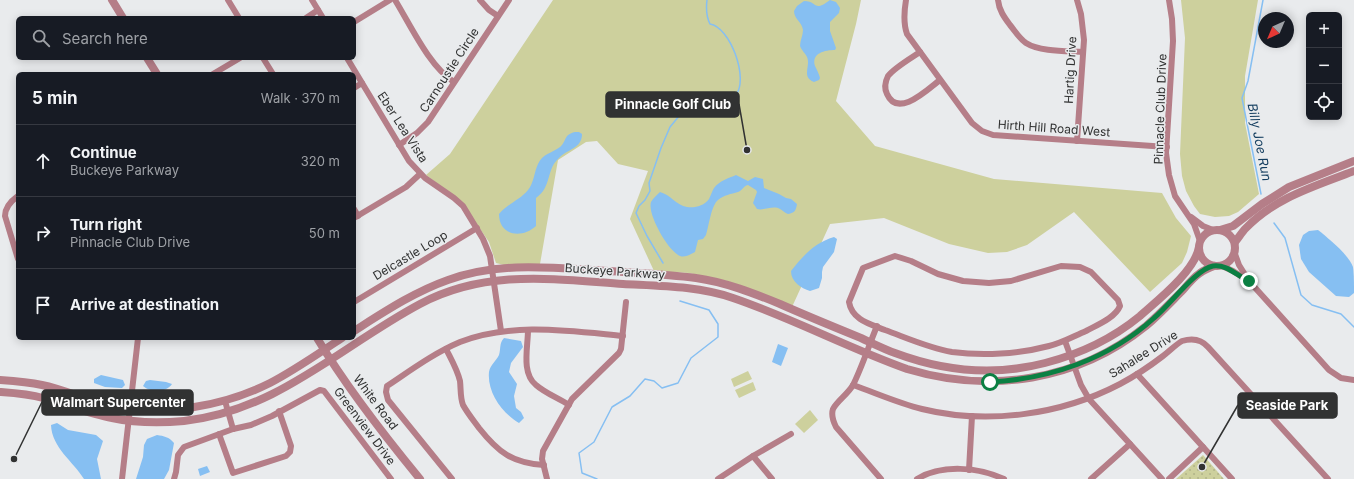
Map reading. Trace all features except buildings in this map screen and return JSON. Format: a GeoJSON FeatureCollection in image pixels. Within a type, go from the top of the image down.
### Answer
{"type":"FeatureCollection","features":[{"type":"Feature","properties":{"kind":"street"},"geometry":{"type":"LineString","coordinates":[[112,0],[122,16]]}},
{"type":"Feature","properties":{"kind":"street"},"geometry":{"type":"LineString","coordinates":[[228,0],[238,16]]}},
{"type":"Feature","properties":{"kind":"street"},"geometry":{"type":"LineString","coordinates":[[312,0],[322,16]]}},
{"type":"Feature","properties":{"kind":"street"},"geometry":{"type":"LineString","coordinates":[[356,21],[390,0]]}},
{"type":"Feature","properties":{"kind":"street"},"geometry":{"type":"LineString","coordinates":[[396,0],[437,68],[454,82]]}},
{"type":"Feature","properties":{"kind":"street"},"geometry":{"type":"LineString","coordinates":[[480,0],[489,10],[498,16]]}},
{"type":"Feature","properties":{"kind":"street","name":"Carnoustie Circle"},"geometry":{"type":"LineString","coordinates":[[399,145],[417,134],[428,122],[508,0]]}},
{"type":"Feature","properties":{"kind":"street","name":"Hirth Hill Road West"},"geometry":{"type":"LineString","coordinates":[[906,0],[904,17],[905,29],[910,39],[972,123],[982,131],[993,135],[1167,147]]}},
{"type":"Feature","properties":{"kind":"street"},"geometry":{"type":"LineString","coordinates":[[998,0],[1000,10],[1005,18],[1018,36],[1030,46],[1044,49],[1083,52]]}},
{"type":"Feature","properties":{"kind":"street","name":"Hartig Drive"},"geometry":{"type":"LineString","coordinates":[[1077,141],[1083,52],[1083,27],[1078,0]]}},
{"type":"Feature","properties":{"kind":"street","name":"Pinnacle Club Drive"},"geometry":{"type":"LineString","coordinates":[[1169,0],[1173,41],[1166,153],[1169,175],[1175,196],[1188,214],[1196,229],[1200,244]]}},
{"type":"Feature","properties":{"kind":"street"},"geometry":{"type":"LineString","coordinates":[[309,16],[318,10]]}},
{"type":"Feature","properties":{"kind":"street"},"geometry":{"type":"LineString","coordinates":[[920,52],[888,76],[885,83],[885,89],[888,97],[897,103],[909,103],[939,78]]}},
{"type":"Feature","properties":{"kind":"street"},"geometry":{"type":"LineString","coordinates":[[149,60],[156,72]]}},
{"type":"Feature","properties":{"kind":"street"},"geometry":{"type":"LineString","coordinates":[[216,72],[237,60]]}},
{"type":"Feature","properties":{"kind":"street"},"geometry":{"type":"LineString","coordinates":[[264,60],[272,72]]}},
{"type":"Feature","properties":{"kind":"street","name":"Eber Lea Vista"},"geometry":{"type":"LineString","coordinates":[[348,60],[355,72]]}},
{"type":"Feature","properties":{"kind":"street","name":"Eber Lea Vista"},"geometry":{"type":"LineString","coordinates":[[356,73],[409,161],[420,174],[459,202],[466,210],[486,244],[490,256],[501,331]]}},
{"type":"Feature","properties":{"kind":"street"},"geometry":{"type":"LineString","coordinates":[[356,87],[362,83]]}},
{"type":"Feature","properties":{"kind":"street"},"geometry":{"type":"LineString","coordinates":[[1249,281],[1233,271],[1205,262],[1202,258],[1200,244],[1204,236],[1217,230],[1233,226],[1262,204],[1289,187],[1354,161]]}},
{"type":"Feature","properties":{"kind":"street"},"geometry":{"type":"LineString","coordinates":[[1235,242],[1252,222],[1283,200],[1354,171]]}},
{"type":"Feature","properties":{"kind":"street"},"geometry":{"type":"LineString","coordinates":[[356,217],[406,187],[420,174]]}},
{"type":"Feature","properties":{"kind":"street"},"geometry":{"type":"LineString","coordinates":[[16,198],[5,211],[16,252]]}},
{"type":"Feature","properties":{"kind":"street","name":"Pinnacle Club Drive"},"geometry":{"type":"LineString","coordinates":[[1188,214],[1203,226],[1217,230]]}},
{"type":"Feature","properties":{"kind":"street","name":"Delcastle Loop"},"geometry":{"type":"LineString","coordinates":[[356,301],[477,228]]}},
{"type":"Feature","properties":{"kind":"street"},"geometry":{"type":"LineString","coordinates":[[1217,230],[1228,233],[1235,242],[1235,254],[1239,265],[1249,281],[1329,370],[1341,378],[1354,380]]}},
{"type":"Feature","properties":{"kind":"street","name":"Buckeye Parkway"},"geometry":{"type":"LineString","coordinates":[[356,330],[423,290],[459,276],[492,269],[537,267],[678,276],[714,281],[750,292],[894,353],[921,362],[971,370],[992,371],[1025,368],[1056,360],[1093,346],[1132,322],[1147,310],[1190,269],[1198,253],[1200,244]]}},
{"type":"Feature","properties":{"kind":"street"},"geometry":{"type":"LineString","coordinates":[[1218,266],[1229,262],[1235,254]]}},
{"type":"Feature","properties":{"kind":"street"},"geometry":{"type":"LineString","coordinates":[[899,256],[938,274],[963,281],[989,283],[1011,281],[1061,266],[1072,265],[1091,272],[1118,300],[1120,306],[1114,315],[1065,341],[1049,346],[1012,352],[951,352],[921,344],[856,317],[849,302],[863,268],[889,258],[899,256]]}},
{"type":"Feature","properties":{"kind":"street","name":"Buckeye Parkway"},"geometry":{"type":"LineString","coordinates":[[0,392],[41,397],[93,413],[128,421],[182,421],[212,416],[228,412],[268,397],[284,389],[330,359],[425,302],[454,290],[494,280],[527,278],[547,278],[676,287],[712,292],[750,304],[890,363],[918,372],[970,382],[1026,379],[1074,366],[1112,349],[1154,318],[1201,272],[1218,266]]}},
{"type":"Feature","properties":{"kind":"street"},"geometry":{"type":"LineString","coordinates":[[547,479],[542,459],[543,452],[572,399],[619,353],[622,345],[626,302]]}},
{"type":"Feature","properties":{"kind":"street"},"geometry":{"type":"LineString","coordinates":[[877,326],[853,385],[835,406],[832,413],[836,427],[881,479]]}},
{"type":"Feature","properties":{"kind":"street"},"geometry":{"type":"LineString","coordinates":[[528,330],[527,366],[529,377],[535,385],[569,405]]}},
{"type":"Feature","properties":{"kind":"street"},"geometry":{"type":"LineString","coordinates":[[452,479],[388,400],[386,392],[387,386],[446,349],[461,342],[501,331],[565,331],[623,336]]}},
{"type":"Feature","properties":{"kind":"street","name":"Sahalee Drive"},"geometry":{"type":"LineString","coordinates":[[853,385],[899,402],[949,414],[999,416],[1024,414],[1048,410],[1088,398],[1137,374],[1179,343],[1190,339],[1199,340],[1205,344],[1328,479]]}},
{"type":"Feature","properties":{"kind":"street"},"geometry":{"type":"LineString","coordinates":[[122,479],[138,340]]}},
{"type":"Feature","properties":{"kind":"street","name":"White Road"},"geometry":{"type":"LineString","coordinates":[[318,340],[360,401],[420,479]]}},
{"type":"Feature","properties":{"kind":"street"},"geometry":{"type":"LineString","coordinates":[[0,380],[43,385],[95,402],[130,408],[159,410],[197,407],[225,401],[271,382],[339,340]]}},
{"type":"Feature","properties":{"kind":"street"},"geometry":{"type":"LineString","coordinates":[[1065,341],[1081,385],[1088,398],[1162,479]]}},
{"type":"Feature","properties":{"kind":"street"},"geometry":{"type":"LineString","coordinates":[[446,349],[460,382],[463,406],[492,443],[501,452],[525,462],[544,465]]}},
{"type":"Feature","properties":{"kind":"street"},"geometry":{"type":"LineString","coordinates":[[1137,374],[1232,479]]}},
{"type":"Feature","properties":{"kind":"street","name":"Greenview Drive"},"geometry":{"type":"LineString","coordinates":[[279,412],[320,390],[324,391],[391,479]]}},
{"type":"Feature","properties":{"kind":"street"},"geometry":{"type":"LineString","coordinates":[[225,401],[233,429]]}},
{"type":"Feature","properties":{"kind":"street"},"geometry":{"type":"LineString","coordinates":[[174,479],[178,455],[187,446],[219,434],[233,429],[251,425],[279,412],[291,446],[290,452],[286,456],[233,474],[219,434]]}},
{"type":"Feature","properties":{"kind":"street"},"geometry":{"type":"LineString","coordinates":[[970,470],[972,416]]}},
{"type":"Feature","properties":{"kind":"street"},"geometry":{"type":"LineString","coordinates":[[718,479],[753,456],[791,434]]}},
{"type":"Feature","properties":{"kind":"street"},"geometry":{"type":"LineString","coordinates":[[1091,479],[1130,444]]}},
{"type":"Feature","properties":{"kind":"street"},"geometry":{"type":"LineString","coordinates":[[1169,479],[1203,447]]}},
{"type":"Feature","properties":{"kind":"street"},"geometry":{"type":"LineString","coordinates":[[753,456],[772,479]]}},
{"type":"Feature","properties":{"kind":"street"},"geometry":{"type":"LineString","coordinates":[[917,479],[938,470],[947,469],[970,470],[988,473],[1004,479]]}},
{"type":"Feature","properties":{"kind":"green space"},"geometry":{"type":"Polygon","coordinates":[[[553,0],[861,0],[836,101],[875,146],[994,179],[1162,193],[1176,218],[1191,236],[1187,252],[1182,263],[1150,292],[1074,212],[1027,245],[1007,252],[988,253],[949,244],[884,218],[830,224],[792,307],[727,281],[689,273],[654,271],[630,219],[648,171],[618,164],[597,141],[586,142],[558,160],[540,264],[504,265],[496,263],[489,242],[461,201],[426,175],[450,154],[553,0]]]}},
{"type":"Feature","properties":{"kind":"green space"},"geometry":{"type":"Polygon","coordinates":[[[1181,0],[1258,0],[1245,76],[1245,123],[1259,194],[1238,212],[1229,216],[1215,217],[1200,214],[1186,191],[1182,176],[1180,154],[1185,38],[1181,0]]]}},
{"type":"Feature","properties":{"kind":"green space"},"geometry":{"type":"Polygon","coordinates":[[[748,371],[752,379],[734,387],[731,379],[748,371]]]}},
{"type":"Feature","properties":{"kind":"green space"},"geometry":{"type":"Polygon","coordinates":[[[753,382],[756,390],[739,398],[735,390],[753,382]]]}},
{"type":"Feature","properties":{"kind":"green space"},"geometry":{"type":"Polygon","coordinates":[[[810,410],[818,420],[804,433],[795,424],[810,410]]]}},
{"type":"Feature","properties":{"kind":"green space"},"geometry":{"type":"Polygon","coordinates":[[[1203,455],[1224,479],[1176,479],[1203,455]]]}},
{"type":"Feature","properties":{"kind":"water"},"geometry":{"type":"Polygon","coordinates":[[[830,0],[836,2],[840,8],[839,13],[830,22],[830,31],[836,48],[835,50],[820,53],[815,58],[815,66],[820,78],[814,82],[810,80],[807,74],[808,60],[800,46],[803,30],[794,14],[794,11],[797,6],[804,1],[821,6],[830,0]]]}},
{"type":"Feature","properties":{"kind":"water"},"geometry":{"type":"Polygon","coordinates":[[[575,132],[582,134],[580,143],[562,155],[555,162],[545,189],[536,198],[536,226],[524,233],[518,234],[507,231],[500,221],[499,214],[528,190],[532,184],[538,164],[542,158],[560,147],[564,143],[567,136],[575,132]]]}},
{"type":"Feature","properties":{"kind":"water"},"geometry":{"type":"Polygon","coordinates":[[[736,175],[748,181],[755,177],[763,179],[764,188],[791,199],[797,204],[796,210],[788,214],[777,208],[757,209],[753,203],[757,192],[748,185],[738,192],[718,200],[712,211],[706,235],[703,239],[698,240],[695,252],[688,256],[680,256],[675,253],[664,240],[655,223],[651,208],[651,202],[653,199],[660,192],[664,193],[683,206],[696,207],[705,203],[709,199],[714,188],[719,183],[736,175]]]}},
{"type":"Feature","properties":{"kind":"water"},"geometry":{"type":"Polygon","coordinates":[[[1318,230],[1343,252],[1351,262],[1354,276],[1354,293],[1349,297],[1336,296],[1309,272],[1301,259],[1299,245],[1303,235],[1309,231],[1318,230]]]}},
{"type":"Feature","properties":{"kind":"water"},"geometry":{"type":"Polygon","coordinates":[[[834,237],[837,239],[834,252],[823,267],[819,288],[810,291],[803,288],[795,281],[791,275],[791,271],[815,246],[834,237]]]}},
{"type":"Feature","properties":{"kind":"water"},"geometry":{"type":"Polygon","coordinates":[[[504,338],[521,341],[523,347],[511,363],[509,372],[517,384],[514,396],[516,408],[521,412],[524,418],[519,423],[502,408],[490,387],[489,372],[499,355],[502,340],[504,338]]]}},
{"type":"Feature","properties":{"kind":"water"},"geometry":{"type":"Polygon","coordinates":[[[778,344],[788,348],[781,366],[772,362],[778,344]]]}},
{"type":"Feature","properties":{"kind":"water"},"geometry":{"type":"Polygon","coordinates":[[[101,375],[123,380],[125,385],[122,388],[105,387],[94,383],[94,379],[101,375]]]}},
{"type":"Feature","properties":{"kind":"water"},"geometry":{"type":"Polygon","coordinates":[[[150,380],[172,384],[166,389],[154,391],[143,386],[146,381],[150,380]]]}},
{"type":"Feature","properties":{"kind":"water"},"geometry":{"type":"Polygon","coordinates":[[[57,423],[68,430],[96,435],[103,441],[97,459],[101,479],[84,479],[64,454],[55,441],[52,433],[51,425],[57,423]]]}},
{"type":"Feature","properties":{"kind":"water"},"geometry":{"type":"Polygon","coordinates":[[[157,435],[166,437],[174,443],[169,470],[164,479],[136,479],[143,457],[144,445],[147,439],[157,435]]]}},
{"type":"Feature","properties":{"kind":"water"},"geometry":{"type":"Polygon","coordinates":[[[207,466],[210,472],[200,476],[198,469],[207,466]]]}},
{"type":"Feature","properties":{"kind":"waterway"},"geometry":{"type":"LineString","coordinates":[[663,263],[647,236],[636,213],[639,206],[645,200],[650,191],[649,183],[670,127],[684,110],[711,97],[736,95],[739,87],[739,66],[735,54],[724,34],[717,27],[710,24],[706,6],[707,0]]}},
{"type":"Feature","properties":{"kind":"waterway","name":"Billy Joe Run"},"geometry":{"type":"LineString","coordinates":[[1261,194],[1242,98],[1248,81],[1263,0]]}},
{"type":"Feature","properties":{"kind":"waterway","name":"Billy Joe Run"},"geometry":{"type":"LineString","coordinates":[[1274,223],[1285,238],[1301,295],[1312,305],[1341,314],[1354,327]]}},
{"type":"Feature","properties":{"kind":"waterway"},"geometry":{"type":"LineString","coordinates":[[597,479],[582,473],[579,453],[594,442],[612,407],[630,396],[645,379],[654,381],[662,388],[678,383],[691,358],[718,337],[718,324],[709,310],[680,301]]}},
{"type":"Feature","properties":{"kind":"place","name":"Pinnacle Golf Club"},"geometry":{"type":"Point","coordinates":[747,150]}},
{"type":"Feature","properties":{"kind":"place","name":"Walmart Supercenter"},"geometry":{"type":"Point","coordinates":[14,459]}},
{"type":"Feature","properties":{"kind":"place","name":"Seaside Park"},"geometry":{"type":"Point","coordinates":[1202,467]}},
{"type":"Feature","properties":{"kind":"route"},"geometry":{"type":"LineString","coordinates":[[990,382],[1026,379],[1048,374],[1086,362],[1112,349],[1138,332],[1201,272],[1214,266],[1222,266],[1249,281]]}}]}
